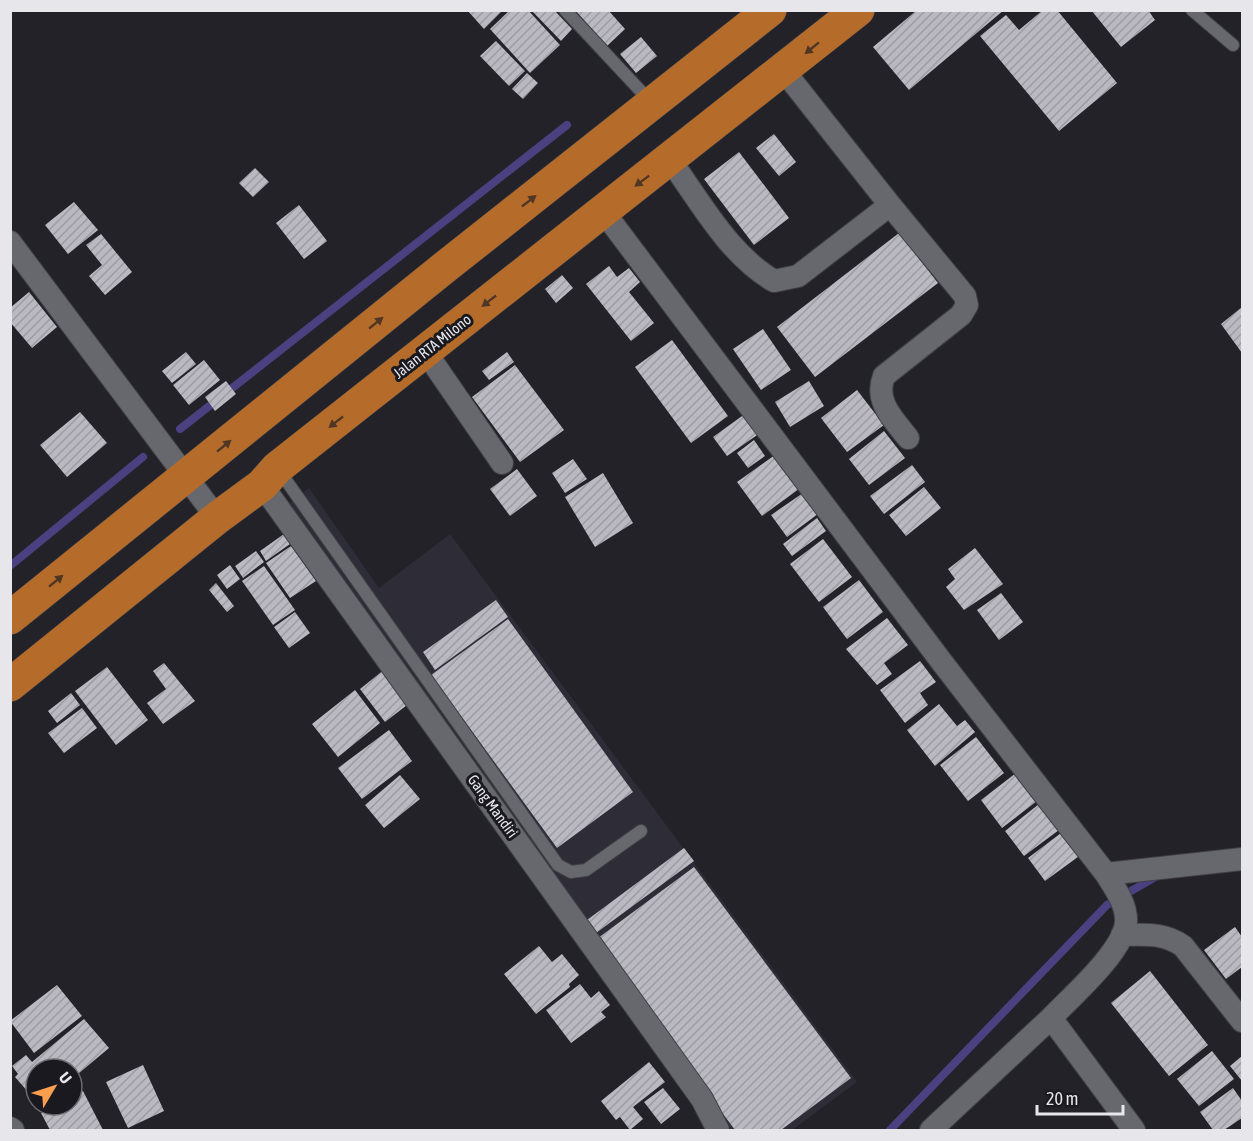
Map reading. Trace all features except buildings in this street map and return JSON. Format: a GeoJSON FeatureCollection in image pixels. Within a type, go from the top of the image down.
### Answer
{"type":"FeatureCollection","features":[{"type":"Feature","properties":{"kind":"highway"},"geometry":{"type":"LineString","coordinates":[[10,618],[770,10]]}},
{"type":"Feature","properties":{"kind":"highway","name":"Jalan RTA Milono"},"geometry":{"type":"LineString","coordinates":[[10,685],[425,351],[784,71],[858,10]]}},
{"type":"Feature","properties":{"kind":"street"},"geometry":{"type":"LineString","coordinates":[[784,71],[965,296],[966,304],[961,315],[884,376],[879,387],[881,399],[908,438]]}},
{"type":"Feature","properties":{"kind":"street"},"geometry":{"type":"LineString","coordinates":[[670,160],[732,245],[758,272],[774,281],[798,276],[890,205]]}},
{"type":"Feature","properties":{"kind":"street"},"geometry":{"type":"LineString","coordinates":[[603,210],[1116,893],[1126,922],[1122,935],[1105,960],[1051,1018],[931,1131]]}},
{"type":"Feature","properties":{"kind":"street"},"geometry":{"type":"LineString","coordinates":[[10,242],[217,518]]}},
{"type":"Feature","properties":{"kind":"street"},"geometry":{"type":"LineString","coordinates":[[425,351],[502,463]]}},
{"type":"Feature","properties":{"kind":"street","name":"Gang Mandiri"},"geometry":{"type":"LineString","coordinates":[[270,477],[702,1099],[718,1131]]}},
{"type":"Feature","properties":{"kind":"street"},"geometry":{"type":"LineString","coordinates":[[1116,893],[1242,859]]}},
{"type":"Feature","properties":{"kind":"street"},"geometry":{"type":"LineString","coordinates":[[1122,935],[1160,934],[1172,938],[1183,946],[1242,1021]]}},
{"type":"Feature","properties":{"kind":"street"},"geometry":{"type":"LineString","coordinates":[[1051,1018],[1134,1131]]}},
{"type":"Feature","properties":{"kind":"lane"},"geometry":{"type":"LineString","coordinates":[[565,10],[652,104]]}},
{"type":"Feature","properties":{"kind":"lane"},"geometry":{"type":"LineString","coordinates":[[1192,10],[1233,45]]}},
{"type":"Feature","properties":{"kind":"lane"},"geometry":{"type":"LineString","coordinates":[[270,477],[558,865],[571,872],[586,870],[641,831]]}},
{"type":"Feature","properties":{"kind":"shaded area"},"geometry":{"type":"Polygon","coordinates":[[[309,488],[379,588],[450,534],[857,1082],[792,1130],[731,1130],[285,506],[309,488]]]}},
{"type":"Feature","properties":{"kind":"waterway"},"geometry":{"type":"LineString","coordinates":[[180,429],[567,125]]}},
{"type":"Feature","properties":{"kind":"waterway"},"geometry":{"type":"LineString","coordinates":[[10,566],[143,457]]}},
{"type":"Feature","properties":{"kind":"waterway"},"geometry":{"type":"LineString","coordinates":[[890,1130],[1107,905],[1157,876]]}}]}
